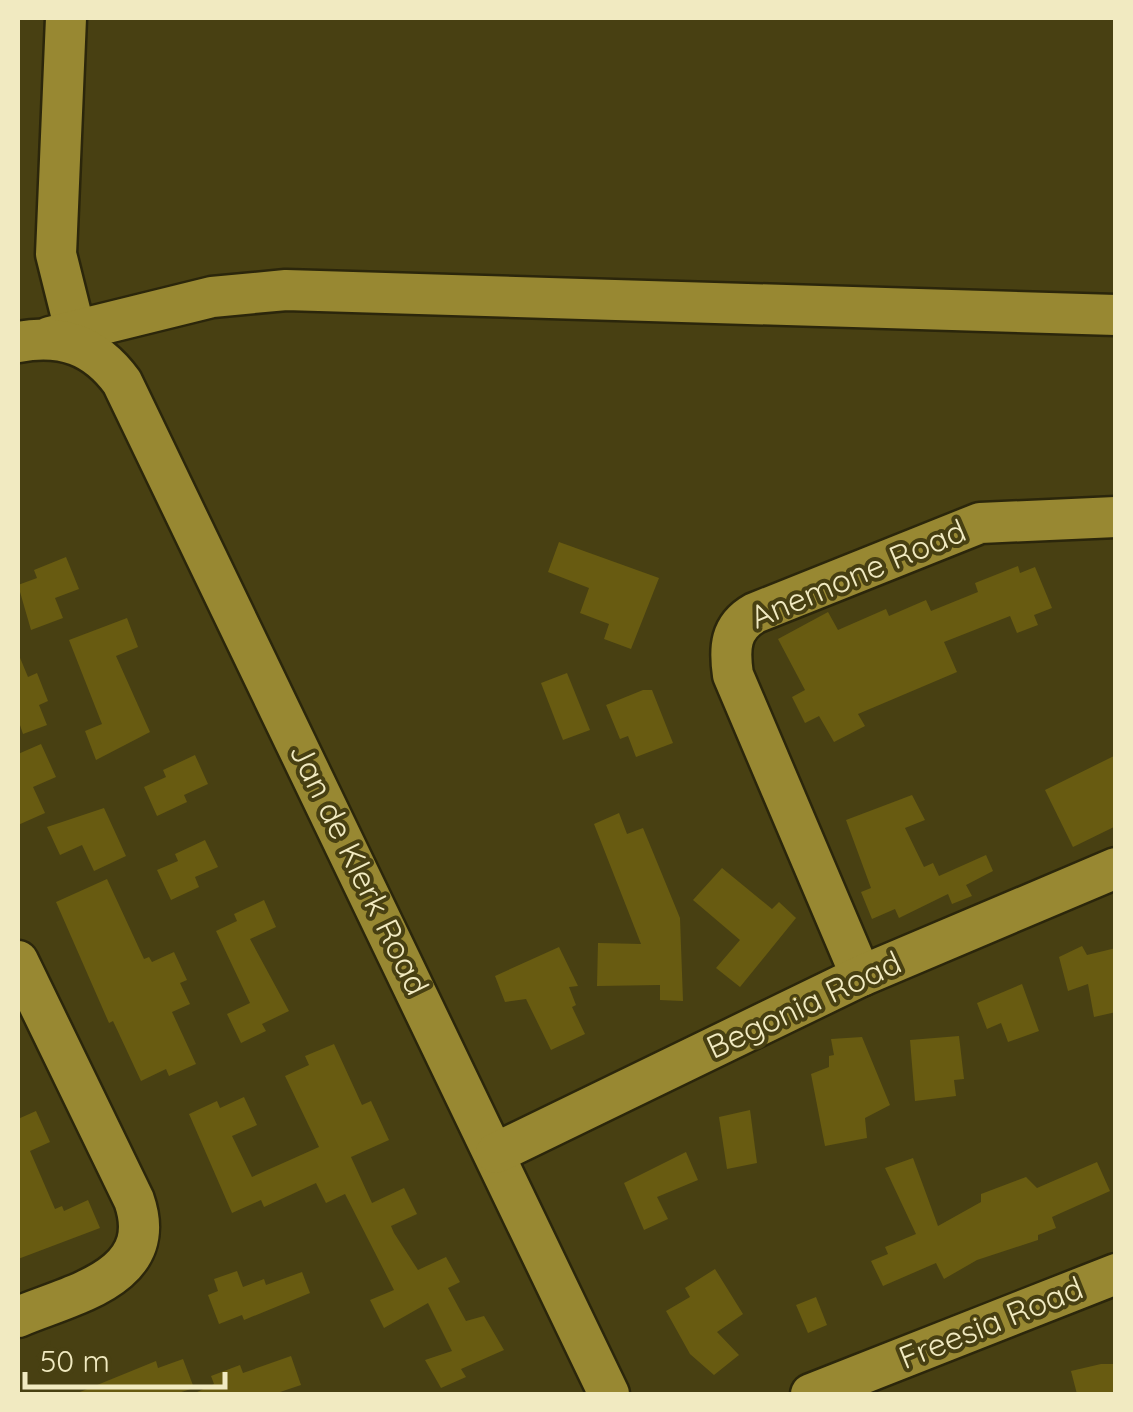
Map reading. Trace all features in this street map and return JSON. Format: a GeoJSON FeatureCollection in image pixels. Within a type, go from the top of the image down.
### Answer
{"type":"FeatureCollection","features":[{"type":"Feature","properties":{"kind":"street"},"geometry":{"type":"LineString","coordinates":[[66,18],[56,254],[59,340],[212,297],[286,290],[1116,315]]}},
{"type":"Feature","properties":{"kind":"street","name":"Jan de Klerk Road"},"geometry":{"type":"LineString","coordinates":[[59,340],[109,364],[135,406],[496,1153],[608,1394]]}},
{"type":"Feature","properties":{"kind":"street","name":"Anemone Road"},"geometry":{"type":"LineString","coordinates":[[861,976],[733,675],[730,658],[736,627],[755,613],[980,522],[1116,517]]}},
{"type":"Feature","properties":{"kind":"street","name":"Begonia Road"},"geometry":{"type":"LineString","coordinates":[[496,1153],[861,976],[1116,868]]}},
{"type":"Feature","properties":{"kind":"street"},"geometry":{"type":"LineString","coordinates":[[18,961],[134,1200],[141,1237],[132,1258],[112,1276],[18,1317]]}},
{"type":"Feature","properties":{"kind":"street","name":"Freesia Road"},"geometry":{"type":"LineString","coordinates":[[812,1394],[1116,1274]]}},
{"type":"Feature","properties":{"kind":"building"},"geometry":{"type":"Polygon","coordinates":[[[559,542],[659,578],[631,649],[604,639],[609,624],[580,613],[589,588],[548,572],[559,542]]]}},
{"type":"Feature","properties":{"kind":"building"},"geometry":{"type":"Polygon","coordinates":[[[66,557],[79,589],[55,598],[63,618],[31,630],[18,585],[37,578],[34,570],[66,557]]]}},
{"type":"Feature","properties":{"kind":"building"},"geometry":{"type":"Polygon","coordinates":[[[1018,566],[1020,573],[1035,567],[1052,608],[1034,615],[1038,625],[1017,633],[1010,616],[944,642],[957,672],[858,714],[865,726],[834,742],[819,716],[805,723],[792,697],[805,690],[778,639],[828,612],[838,630],[886,609],[889,616],[926,600],[931,611],[978,592],[975,583],[1018,566]]]}},
{"type":"Feature","properties":{"kind":"building"},"geometry":{"type":"Polygon","coordinates":[[[127,618],[138,647],[116,656],[150,732],[96,760],[85,731],[102,724],[69,640],[127,618]]]}},
{"type":"Feature","properties":{"kind":"building"},"geometry":{"type":"Polygon","coordinates":[[[18,653],[28,677],[37,673],[48,701],[39,705],[47,725],[23,734],[18,719],[18,653]]]}},
{"type":"Feature","properties":{"kind":"building"},"geometry":{"type":"Polygon","coordinates":[[[567,673],[590,730],[563,740],[541,683],[567,673]]]}},
{"type":"Feature","properties":{"kind":"building"},"geometry":{"type":"Polygon","coordinates":[[[652,690],[673,743],[636,757],[628,736],[620,739],[606,705],[652,690]]]}},
{"type":"Feature","properties":{"kind":"building"},"geometry":{"type":"Polygon","coordinates":[[[41,744],[56,777],[33,787],[45,813],[18,825],[18,754],[41,744]]]}},
{"type":"Feature","properties":{"kind":"building"},"geometry":{"type":"Polygon","coordinates":[[[195,755],[208,784],[184,795],[187,802],[157,816],[144,787],[166,777],[163,770],[195,755]]]}},
{"type":"Feature","properties":{"kind":"building"},"geometry":{"type":"Polygon","coordinates":[[[1116,755],[1116,826],[1073,847],[1045,790],[1116,755]]]}},
{"type":"Feature","properties":{"kind":"building"},"geometry":{"type":"Polygon","coordinates":[[[912,795],[925,820],[905,828],[924,867],[933,863],[939,876],[986,855],[993,871],[966,885],[972,896],[952,904],[948,894],[899,918],[895,909],[872,919],[861,892],[871,888],[846,820],[912,795]]]}},
{"type":"Feature","properties":{"kind":"building"},"geometry":{"type":"Polygon","coordinates":[[[104,808],[126,856],[94,871],[82,845],[60,855],[47,827],[104,808]]]}},
{"type":"Feature","properties":{"kind":"building"},"geometry":{"type":"Polygon","coordinates":[[[619,813],[627,834],[643,828],[680,918],[683,1001],[660,1000],[660,985],[597,986],[598,943],[641,944],[594,824],[619,813]]]}},
{"type":"Feature","properties":{"kind":"building"},"geometry":{"type":"Polygon","coordinates":[[[205,840],[218,867],[195,877],[199,887],[171,900],[157,870],[178,861],[175,854],[205,840]]]}},
{"type":"Feature","properties":{"kind":"building"},"geometry":{"type":"Polygon","coordinates":[[[722,868],[772,909],[779,902],[796,918],[740,987],[716,968],[740,940],[693,900],[722,868]]]}},
{"type":"Feature","properties":{"kind":"building"},"geometry":{"type":"Polygon","coordinates":[[[107,879],[144,959],[149,957],[152,962],[174,952],[187,980],[180,983],[190,1004],[172,1012],[196,1064],[169,1076],[166,1069],[141,1081],[113,1021],[109,1023],[56,902],[107,879]]]}},
{"type":"Feature","properties":{"kind":"building"},"geometry":{"type":"Polygon","coordinates":[[[264,900],[276,927],[250,939],[289,1011],[262,1024],[266,1031],[241,1043],[227,1014],[250,1003],[216,931],[237,921],[234,914],[264,900]]]}},
{"type":"Feature","properties":{"kind":"building"},"geometry":{"type":"Polygon","coordinates":[[[1082,946],[1087,955],[1116,948],[1116,1012],[1094,1017],[1088,984],[1068,991],[1059,957],[1082,946]]]}},
{"type":"Feature","properties":{"kind":"building"},"geometry":{"type":"Polygon","coordinates":[[[559,947],[578,986],[569,987],[576,1005],[572,1007],[585,1034],[551,1050],[526,999],[505,1002],[495,976],[559,947]]]}},
{"type":"Feature","properties":{"kind":"building"},"geometry":{"type":"Polygon","coordinates":[[[1022,984],[1039,1031],[1008,1042],[1001,1023],[987,1029],[977,1003],[1022,984]]]}},
{"type":"Feature","properties":{"kind":"building"},"geometry":{"type":"Polygon","coordinates":[[[959,1036],[964,1079],[954,1080],[956,1096],[915,1101],[910,1040],[959,1036]]]}},
{"type":"Feature","properties":{"kind":"building"},"geometry":{"type":"Polygon","coordinates":[[[862,1037],[890,1105],[865,1118],[867,1138],[825,1146],[811,1074],[829,1067],[829,1056],[834,1055],[831,1039],[862,1037]]]}},
{"type":"Feature","properties":{"kind":"building"},"geometry":{"type":"Polygon","coordinates":[[[334,1044],[362,1105],[371,1101],[389,1140],[351,1157],[372,1203],[404,1188],[417,1214],[391,1226],[394,1233],[418,1270],[446,1257],[460,1282],[448,1288],[466,1321],[484,1316],[504,1350],[461,1369],[466,1377],[441,1388],[425,1360],[452,1351],[428,1303],[384,1328],[370,1300],[394,1290],[345,1194],[326,1203],[316,1183],[264,1207],[261,1200],[232,1213],[189,1114],[217,1101],[220,1108],[244,1097],[257,1125],[232,1136],[252,1177],[319,1147],[285,1076],[309,1065],[305,1056],[334,1044]]]}},
{"type":"Feature","properties":{"kind":"building"},"geometry":{"type":"Polygon","coordinates":[[[750,1110],[757,1163],[727,1169],[719,1117],[750,1110]]]}},
{"type":"Feature","properties":{"kind":"building"},"geometry":{"type":"Polygon","coordinates":[[[36,1111],[50,1142],[30,1151],[55,1209],[62,1206],[64,1211],[88,1200],[100,1228],[18,1259],[18,1119],[36,1111]]]}},
{"type":"Feature","properties":{"kind":"building"},"geometry":{"type":"Polygon","coordinates":[[[686,1152],[698,1180],[657,1197],[668,1219],[644,1230],[624,1183],[686,1152]]]}},
{"type":"Feature","properties":{"kind":"building"},"geometry":{"type":"Polygon","coordinates":[[[913,1158],[938,1226],[981,1202],[981,1194],[1026,1177],[1037,1188],[1097,1162],[1110,1191],[1052,1217],[1056,1228],[1038,1235],[1038,1240],[977,1260],[944,1279],[936,1263],[883,1286],[871,1261],[888,1254],[885,1247],[916,1234],[885,1168],[913,1158]]]}},
{"type":"Feature","properties":{"kind":"building"},"geometry":{"type":"Polygon","coordinates":[[[715,1269],[743,1314],[717,1332],[739,1355],[714,1375],[690,1354],[666,1311],[690,1297],[685,1288],[715,1269]]]}},
{"type":"Feature","properties":{"kind":"building"},"geometry":{"type":"Polygon","coordinates":[[[237,1271],[243,1287],[264,1279],[266,1285],[302,1272],[310,1293],[244,1320],[242,1315],[219,1324],[208,1295],[218,1291],[214,1279],[237,1271]]]}},
{"type":"Feature","properties":{"kind":"building"},"geometry":{"type":"Polygon","coordinates":[[[816,1297],[827,1325],[808,1333],[796,1305],[816,1297]]]}},
{"type":"Feature","properties":{"kind":"building"},"geometry":{"type":"Polygon","coordinates":[[[291,1356],[301,1385],[274,1394],[193,1394],[214,1384],[211,1376],[240,1365],[243,1373],[291,1356]]]}},
{"type":"Feature","properties":{"kind":"building"},"geometry":{"type":"Polygon","coordinates":[[[183,1359],[194,1388],[175,1394],[75,1394],[156,1361],[158,1368],[183,1359]]]}},
{"type":"Feature","properties":{"kind":"building"},"geometry":{"type":"Polygon","coordinates":[[[1116,1364],[1116,1394],[1077,1394],[1071,1371],[1116,1364]]]}}]}
